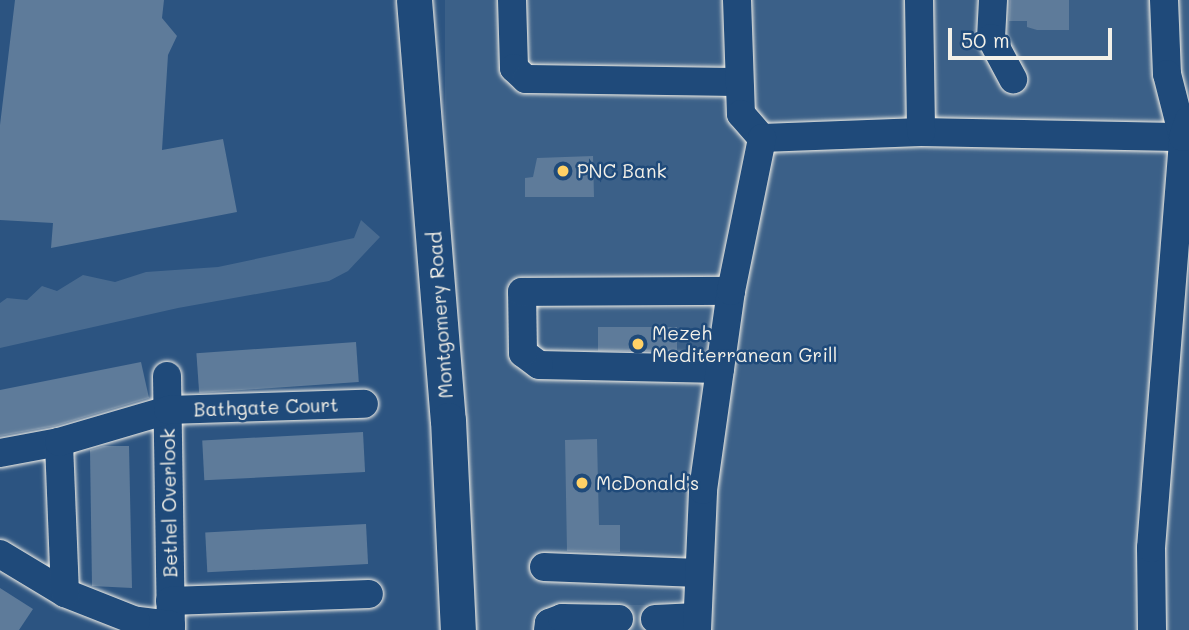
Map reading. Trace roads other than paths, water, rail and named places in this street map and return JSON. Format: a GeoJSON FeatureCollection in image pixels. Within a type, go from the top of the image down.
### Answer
{"type":"FeatureCollection","features":[{"type":"Feature","properties":{"kind":"main road","name":"Montgomery Road"},"geometry":{"type":"LineString","coordinates":[[414,0],[425,116],[458,630]]}},
{"type":"Feature","properties":{"kind":"main road"},"geometry":{"type":"LineString","coordinates":[[425,116],[443,102],[433,0]]}},
{"type":"Feature","properties":{"kind":"street"},"geometry":{"type":"LineString","coordinates":[[512,0],[514,68],[526,79],[738,82]]}},
{"type":"Feature","properties":{"kind":"street"},"geometry":{"type":"LineString","coordinates":[[737,0],[741,114],[762,138]]}},
{"type":"Feature","properties":{"kind":"street"},"geometry":{"type":"LineString","coordinates":[[919,0],[921,132]]}},
{"type":"Feature","properties":{"kind":"street"},"geometry":{"type":"LineString","coordinates":[[993,0],[992,38],[1013,79]]}},
{"type":"Feature","properties":{"kind":"street"},"geometry":{"type":"LineString","coordinates":[[1152,630],[1151,548],[1187,131],[1167,74],[1164,0]]}},
{"type":"Feature","properties":{"kind":"street"},"geometry":{"type":"LineString","coordinates":[[762,138],[921,132],[1187,131]]}},
{"type":"Feature","properties":{"kind":"street"},"geometry":{"type":"LineString","coordinates":[[654,619],[697,623],[703,490],[731,291],[762,138]]}},
{"type":"Feature","properties":{"kind":"street"},"geometry":{"type":"LineString","coordinates":[[720,369],[539,366],[523,353],[522,292],[731,291]]}},
{"type":"Feature","properties":{"kind":"street","name":"Bethel Overlook"},"geometry":{"type":"LineString","coordinates":[[167,376],[171,619]]}},
{"type":"Feature","properties":{"kind":"street","name":"Bathgate Court"},"geometry":{"type":"LineString","coordinates":[[0,453],[59,442],[169,410],[364,404]]}},
{"type":"Feature","properties":{"kind":"street"},"geometry":{"type":"LineString","coordinates":[[59,442],[65,593]]}},
{"type":"Feature","properties":{"kind":"street"},"geometry":{"type":"LineString","coordinates":[[0,554],[65,593],[136,621],[369,594]]}},
{"type":"Feature","properties":{"kind":"street"},"geometry":{"type":"LineString","coordinates":[[544,567],[699,573]]}},
{"type":"Feature","properties":{"kind":"street"},"geometry":{"type":"LineString","coordinates":[[548,630],[549,623],[562,618],[619,619]]}},
{"type":"Feature","properties":{"kind":"tunnel"},"geometry":{"type":"LineString","coordinates":[[619,619],[655,619]]}},
{"type":"Feature","properties":{"kind":"place","name":"PNC Bank"},"geometry":{"type":"Point","coordinates":[563,171]}},
{"type":"Feature","properties":{"kind":"place","name":"Mezeh Mediterranean Grill"},"geometry":{"type":"Point","coordinates":[638,344]}},
{"type":"Feature","properties":{"kind":"place","name":"McDonald's"},"geometry":{"type":"Point","coordinates":[582,483]}}]}
